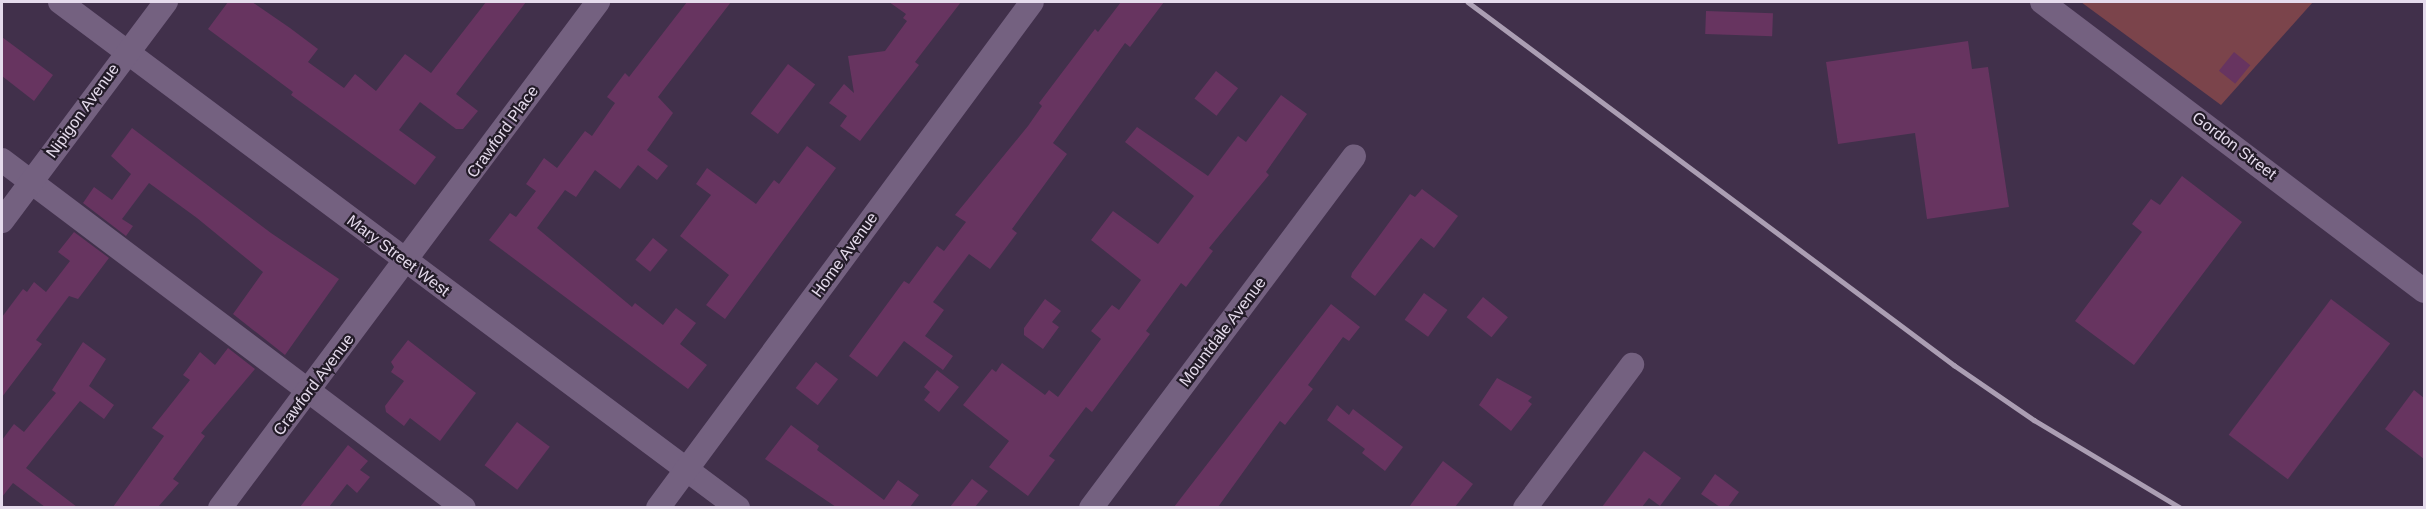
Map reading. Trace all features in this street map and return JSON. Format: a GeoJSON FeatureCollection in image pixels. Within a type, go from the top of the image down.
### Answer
{"type":"FeatureCollection","features":[{"type":"Feature","properties":{"kind":"street","name":"Mary Street West"},"geometry":{"type":"LineString","coordinates":[[60,2],[738,507]]}},
{"type":"Feature","properties":{"kind":"street","name":"Nipigon Avenue"},"geometry":{"type":"LineString","coordinates":[[2,221],[165,2]]}},
{"type":"Feature","properties":{"kind":"street","name":"Crawford Place"},"geometry":{"type":"LineString","coordinates":[[407,262],[598,2]]}},
{"type":"Feature","properties":{"kind":"street","name":"Home Avenue"},"geometry":{"type":"LineString","coordinates":[[658,507],[1032,2]]}},
{"type":"Feature","properties":{"kind":"street","name":"Gordon Street"},"geometry":{"type":"LineString","coordinates":[[2042,2],[2424,291]]}},
{"type":"Feature","properties":{"kind":"street","name":"Mountdale Avenue"},"geometry":{"type":"LineString","coordinates":[[1091,507],[1354,156]]}},
{"type":"Feature","properties":{"kind":"street"},"geometry":{"type":"LineString","coordinates":[[2,160],[464,507]]}},
{"type":"Feature","properties":{"kind":"street","name":"Crawford Avenue"},"geometry":{"type":"LineString","coordinates":[[220,507],[407,262]]}},
{"type":"Feature","properties":{"kind":"street"},"geometry":{"type":"LineString","coordinates":[[1525,507],[1632,365]]}},
{"type":"Feature","properties":{"kind":"shaded area"},"geometry":{"type":"Polygon","coordinates":[[[2081,2],[2313,2],[2221,105],[2081,2]]]}},
{"type":"Feature","properties":{"kind":"building"},"geometry":{"type":"Polygon","coordinates":[[[228,2],[252,2],[290,28],[318,49],[308,62],[344,88],[355,74],[376,91],[405,54],[431,73],[486,2],[526,2],[456,94],[478,111],[463,129],[456,129],[420,102],[399,130],[436,157],[415,185],[291,95],[293,92],[208,29],[228,2]]]}},
{"type":"Feature","properties":{"kind":"building"},"geometry":{"type":"Polygon","coordinates":[[[687,2],[731,2],[658,97],[673,113],[647,150],[668,166],[657,180],[638,165],[620,189],[595,170],[576,197],[565,190],[537,228],[632,307],[635,303],[663,325],[676,308],[696,323],[680,344],[707,365],[688,389],[489,240],[510,213],[516,217],[536,191],[526,184],[544,158],[557,168],[585,131],[592,136],[615,103],[607,97],[625,73],[629,77],[687,2]]]}},
{"type":"Feature","properties":{"kind":"building"},"geometry":{"type":"Polygon","coordinates":[[[889,2],[961,2],[915,62],[919,65],[860,141],[840,126],[847,116],[829,103],[844,84],[854,93],[848,56],[885,51],[907,21],[903,18],[906,14],[889,2]]]}},
{"type":"Feature","properties":{"kind":"building"},"geometry":{"type":"Polygon","coordinates":[[[1121,2],[1164,2],[1130,47],[1125,43],[1053,143],[1067,154],[1012,229],[1017,233],[990,269],[969,254],[933,302],[944,310],[925,336],[953,356],[943,370],[904,341],[877,377],[849,356],[904,281],[909,284],[937,246],[944,251],[966,222],[955,215],[1028,126],[1042,106],[1039,103],[1095,29],[1098,32],[1121,2]]]}},
{"type":"Feature","properties":{"kind":"building"},"geometry":{"type":"Polygon","coordinates":[[[1706,11],[1773,13],[1772,36],[1705,34],[1706,11]]]}},
{"type":"Feature","properties":{"kind":"building"},"geometry":{"type":"Polygon","coordinates":[[[2,37],[53,75],[34,101],[2,76],[2,37]]]}},
{"type":"Feature","properties":{"kind":"building"},"geometry":{"type":"Polygon","coordinates":[[[1968,41],[1972,69],[1988,67],[2009,207],[1927,219],[1915,133],[1838,144],[1826,62],[1968,41]]]}},
{"type":"Feature","properties":{"kind":"building"},"geometry":{"type":"Polygon","coordinates":[[[2234,52],[2250,65],[2235,84],[2219,71],[2234,52]]]}},
{"type":"Feature","properties":{"kind":"building"},"geometry":{"type":"Polygon","coordinates":[[[788,64],[815,84],[778,134],[751,114],[788,64]]]}},
{"type":"Feature","properties":{"kind":"building"},"geometry":{"type":"Polygon","coordinates":[[[1216,71],[1238,88],[1217,116],[1194,99],[1216,71]]]}},
{"type":"Feature","properties":{"kind":"building"},"geometry":{"type":"Polygon","coordinates":[[[1281,95],[1307,114],[1266,172],[1269,175],[1209,248],[1213,251],[1186,287],[1181,283],[1146,331],[1150,334],[1092,412],[1086,407],[1049,456],[1055,460],[1028,496],[989,467],[1009,441],[963,405],[992,369],[996,372],[1002,363],[1045,395],[1049,390],[1058,397],[1101,339],[1091,331],[1112,305],[1119,310],[1141,280],[1091,240],[1113,211],[1158,244],[1194,196],[1125,142],[1137,127],[1208,176],[1238,136],[1246,142],[1281,95]]]}},
{"type":"Feature","properties":{"kind":"building"},"geometry":{"type":"Polygon","coordinates":[[[132,128],[271,233],[339,279],[285,355],[233,314],[263,272],[197,218],[149,183],[122,219],[133,226],[126,236],[83,203],[94,187],[112,200],[131,174],[111,156],[132,128]]]}},
{"type":"Feature","properties":{"kind":"building"},"geometry":{"type":"Polygon","coordinates":[[[807,146],[836,168],[725,319],[706,305],[729,275],[680,236],[711,195],[696,184],[707,168],[756,204],[774,180],[779,184],[807,146]]]}},
{"type":"Feature","properties":{"kind":"building"},"geometry":{"type":"Polygon","coordinates":[[[2182,176],[2242,222],[2134,365],[2075,321],[2142,232],[2132,224],[2151,199],[2160,205],[2182,176]]]}},
{"type":"Feature","properties":{"kind":"building"},"geometry":{"type":"Polygon","coordinates":[[[1422,189],[1458,216],[1434,248],[1421,238],[1375,296],[1351,277],[1352,273],[1410,194],[1415,197],[1422,189]]]}},
{"type":"Feature","properties":{"kind":"building"},"geometry":{"type":"Polygon","coordinates":[[[74,232],[109,258],[78,299],[69,296],[36,340],[42,344],[2,397],[2,317],[23,289],[27,292],[34,282],[46,292],[70,261],[58,252],[74,232]]]}},
{"type":"Feature","properties":{"kind":"building"},"geometry":{"type":"Polygon","coordinates":[[[653,238],[668,250],[650,272],[635,260],[653,238]]]}},
{"type":"Feature","properties":{"kind":"building"},"geometry":{"type":"Polygon","coordinates":[[[1424,293],[1447,310],[1428,337],[1405,320],[1424,293]]]}},
{"type":"Feature","properties":{"kind":"building"},"geometry":{"type":"Polygon","coordinates":[[[1483,297],[1508,317],[1492,337],[1467,317],[1483,297]]]}},
{"type":"Feature","properties":{"kind":"building"},"geometry":{"type":"Polygon","coordinates":[[[1045,299],[1061,311],[1052,322],[1059,327],[1043,349],[1024,335],[1024,328],[1045,299]]]}},
{"type":"Feature","properties":{"kind":"building"},"geometry":{"type":"Polygon","coordinates":[[[2331,299],[2390,344],[2288,479],[2229,435],[2331,299]]]}},
{"type":"Feature","properties":{"kind":"building"},"geometry":{"type":"Polygon","coordinates":[[[1331,304],[1360,327],[1349,341],[1343,337],[1308,385],[1313,389],[1285,425],[1280,421],[1218,507],[1174,507],[1331,304]]]}},
{"type":"Feature","properties":{"kind":"building"},"geometry":{"type":"Polygon","coordinates":[[[408,340],[476,393],[440,441],[410,418],[404,426],[386,412],[385,406],[404,381],[391,372],[394,367],[391,362],[408,340]]]}},
{"type":"Feature","properties":{"kind":"building"},"geometry":{"type":"Polygon","coordinates":[[[83,342],[106,359],[89,386],[114,405],[104,419],[80,401],[26,468],[77,507],[45,507],[13,483],[2,497],[2,440],[14,424],[24,432],[56,393],[52,390],[83,342]]]}},
{"type":"Feature","properties":{"kind":"building"},"geometry":{"type":"Polygon","coordinates":[[[228,348],[255,369],[201,433],[205,436],[173,479],[179,483],[158,507],[113,507],[164,436],[152,428],[190,380],[183,375],[200,352],[215,365],[228,348]]]}},
{"type":"Feature","properties":{"kind":"building"},"geometry":{"type":"Polygon","coordinates":[[[816,362],[838,379],[818,405],[796,388],[816,362]]]}},
{"type":"Feature","properties":{"kind":"building"},"geometry":{"type":"Polygon","coordinates":[[[937,370],[959,387],[939,412],[924,400],[930,392],[924,387],[937,370]]]}},
{"type":"Feature","properties":{"kind":"building"},"geometry":{"type":"Polygon","coordinates":[[[1497,378],[1532,397],[1528,401],[1532,404],[1511,431],[1479,405],[1497,378]]]}},
{"type":"Feature","properties":{"kind":"building"},"geometry":{"type":"Polygon","coordinates":[[[2414,390],[2424,398],[2424,459],[2385,429],[2414,390]]]}},
{"type":"Feature","properties":{"kind":"building"},"geometry":{"type":"Polygon","coordinates":[[[1337,405],[1349,415],[1353,409],[1403,447],[1385,471],[1362,453],[1365,449],[1327,420],[1337,405]]]}},
{"type":"Feature","properties":{"kind":"building"},"geometry":{"type":"Polygon","coordinates":[[[517,422],[550,447],[517,490],[485,465],[517,422]]]}},
{"type":"Feature","properties":{"kind":"building"},"geometry":{"type":"Polygon","coordinates":[[[791,425],[819,446],[817,450],[884,500],[898,480],[919,495],[910,507],[836,507],[765,459],[791,425]]]}},
{"type":"Feature","properties":{"kind":"building"},"geometry":{"type":"Polygon","coordinates":[[[348,445],[368,461],[360,470],[370,477],[357,493],[347,484],[329,507],[300,507],[348,445]]]}},
{"type":"Feature","properties":{"kind":"building"},"geometry":{"type":"Polygon","coordinates":[[[1644,451],[1681,478],[1660,506],[1649,498],[1642,507],[1602,507],[1644,451]]]}},
{"type":"Feature","properties":{"kind":"building"},"geometry":{"type":"Polygon","coordinates":[[[1443,461],[1473,484],[1455,507],[1409,507],[1443,461]]]}},
{"type":"Feature","properties":{"kind":"building"},"geometry":{"type":"Polygon","coordinates":[[[1715,474],[1739,492],[1728,507],[1720,507],[1701,494],[1715,474]]]}},
{"type":"Feature","properties":{"kind":"building"},"geometry":{"type":"Polygon","coordinates":[[[972,479],[988,491],[975,507],[950,507],[972,479]]]}},
{"type":"Feature","properties":{"kind":"railway"},"geometry":{"type":"LineString","coordinates":[[1468,2],[1954,365],[2034,420],[2181,508]]}}]}
